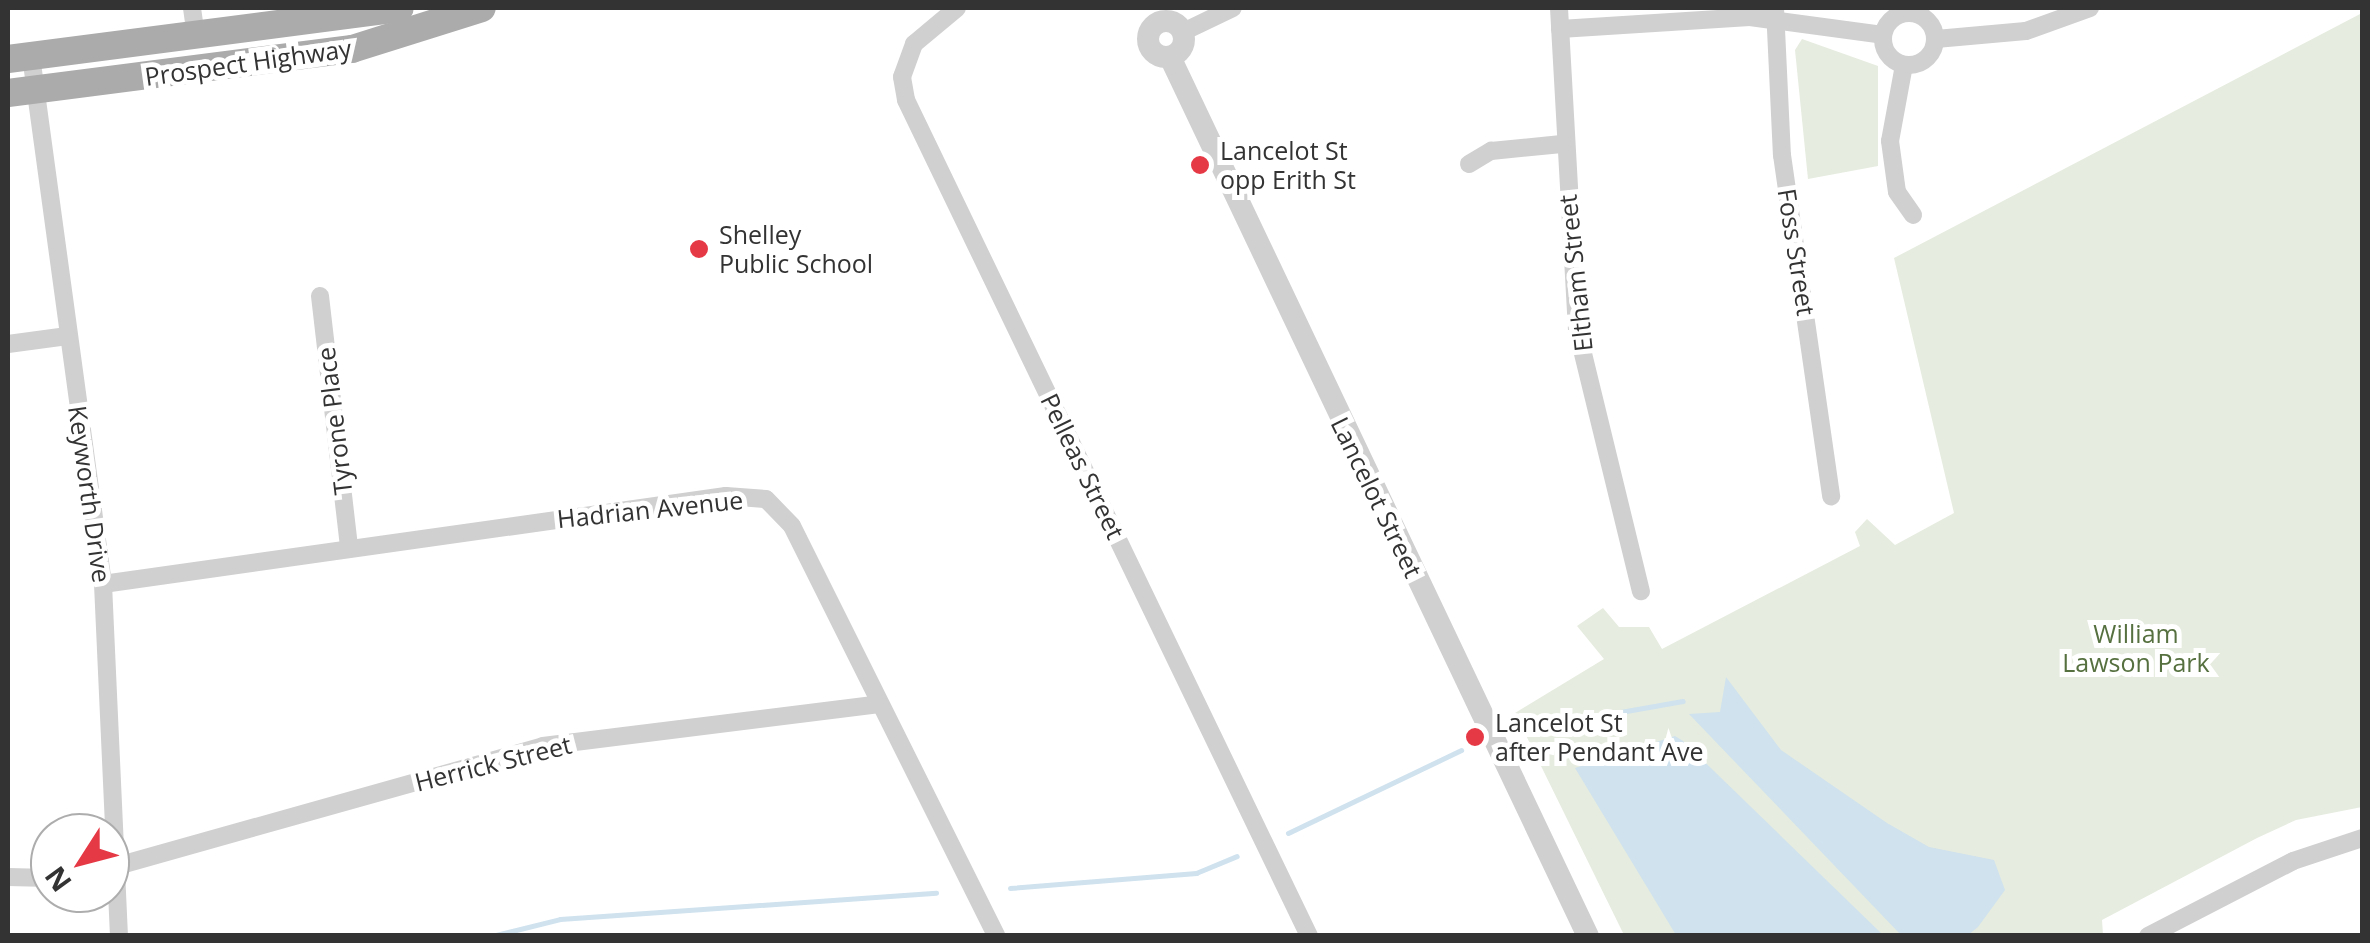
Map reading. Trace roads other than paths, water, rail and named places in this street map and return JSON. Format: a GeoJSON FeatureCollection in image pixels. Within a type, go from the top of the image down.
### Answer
{"type":"FeatureCollection","features":[{"type":"Feature","properties":{"kind":"main road"},"geometry":{"type":"LineString","coordinates":[[19,57],[400,8]]}},
{"type":"Feature","properties":{"kind":"main road","name":"Prospect Highway"},"geometry":{"type":"LineString","coordinates":[[20,92],[352,50],[482,8]]}},
{"type":"Feature","properties":{"kind":"street"},"geometry":{"type":"LineString","coordinates":[[192,8],[196,37]]}},
{"type":"Feature","properties":{"kind":"street","name":"Pelleas Street"},"geometry":{"type":"LineString","coordinates":[[957,8],[914,44],[902,76],[906,100],[1309,936]]}},
{"type":"Feature","properties":{"kind":"street"},"geometry":{"type":"LineString","coordinates":[[1183,32],[1233,8]]}},
{"type":"Feature","properties":{"kind":"street","name":"Eltham Street"},"geometry":{"type":"LineString","coordinates":[[1559,8],[1562,144],[1577,329],[1642,591]]}},
{"type":"Feature","properties":{"kind":"street"},"geometry":{"type":"LineString","coordinates":[[1936,39],[2026,31],[2090,8]]}},
{"type":"Feature","properties":{"kind":"street"},"geometry":{"type":"LineString","coordinates":[[1904,10],[1930,22],[1936,39],[1926,59],[1904,65],[1885,50],[1883,35],[1904,10]]}},
{"type":"Feature","properties":{"kind":"street"},"geometry":{"type":"LineString","coordinates":[[1560,29],[1775,13],[1883,35]]}},
{"type":"Feature","properties":{"kind":"street","name":"Foss Street"},"geometry":{"type":"LineString","coordinates":[[1775,13],[1782,155],[1831,496]]}},
{"type":"Feature","properties":{"kind":"street"},"geometry":{"type":"LineString","coordinates":[[1151,15],[1175,23],[1183,32],[1183,44],[1170,57]]}},
{"type":"Feature","properties":{"kind":"street","name":"Lancelot Street"},"geometry":{"type":"LineString","coordinates":[[1151,15],[1148,43],[1170,57],[1588,936]]}},
{"type":"Feature","properties":{"kind":"street","name":"Keyworth Drive"},"geometry":{"type":"LineString","coordinates":[[19,57],[20,92],[68,336],[103,584],[111,813]]}},
{"type":"Feature","properties":{"kind":"street"},"geometry":{"type":"LineString","coordinates":[[1904,65],[1890,141],[1896,192],[1913,215]]}},
{"type":"Feature","properties":{"kind":"street"},"geometry":{"type":"LineString","coordinates":[[1468,164],[1492,152],[1562,144]]}},
{"type":"Feature","properties":{"kind":"street","name":"Tyrone Place"},"geometry":{"type":"LineString","coordinates":[[320,296],[349,546]]}},
{"type":"Feature","properties":{"kind":"street"},"geometry":{"type":"LineString","coordinates":[[8,344],[68,336]]}},
{"type":"Feature","properties":{"kind":"street","name":"Hadrian Avenue"},"geometry":{"type":"LineString","coordinates":[[103,584],[349,546],[726,496],[766,499],[792,526],[996,936]]}},
{"type":"Feature","properties":{"kind":"street","name":"Herrick Street"},"geometry":{"type":"LineString","coordinates":[[130,863],[544,746],[879,704]]}},
{"type":"Feature","properties":{"kind":"street"},"geometry":{"type":"LineString","coordinates":[[2148,936],[2293,861],[2362,838]]}},
{"type":"Feature","properties":{"kind":"water"},"geometry":{"type":"Polygon","coordinates":[[[1726,677],[1781,750],[1887,823],[1929,847],[1994,860],[2005,890],[1978,927],[1968,935],[1901,935],[1689,714],[1720,712],[1726,677]]]}},
{"type":"Feature","properties":{"kind":"water"},"geometry":{"type":"Polygon","coordinates":[[[1675,736],[1883,935],[1676,935],[1575,768],[1675,736]]]}},
{"type":"Feature","properties":{"kind":"waterway"},"geometry":{"type":"LineString","coordinates":[[1530,728],[1683,701]]}},
{"type":"Feature","properties":{"kind":"waterway"},"geometry":{"type":"LineString","coordinates":[[1288,833],[1461,750]]}},
{"type":"Feature","properties":{"kind":"waterway"},"geometry":{"type":"LineString","coordinates":[[1010,888],[1196,873],[1237,856]]}},
{"type":"Feature","properties":{"kind":"waterway"},"geometry":{"type":"LineString","coordinates":[[492,936],[560,919],[936,893]]}},
{"type":"Feature","properties":{"kind":"place","name":"Lancelot St opp Erith St"},"geometry":{"type":"Point","coordinates":[1200,165]}},
{"type":"Feature","properties":{"kind":"place","name":"Shelley Public School"},"geometry":{"type":"Point","coordinates":[699,249]}},
{"type":"Feature","properties":{"kind":"place","name":"Lancelot St after Pendant Ave"},"geometry":{"type":"Point","coordinates":[1475,737]}},
{"type":"Feature","properties":{"kind":"park label","name":"William Lawson Park"},"geometry":{"type":"Point","coordinates":[2136,648]}}]}
